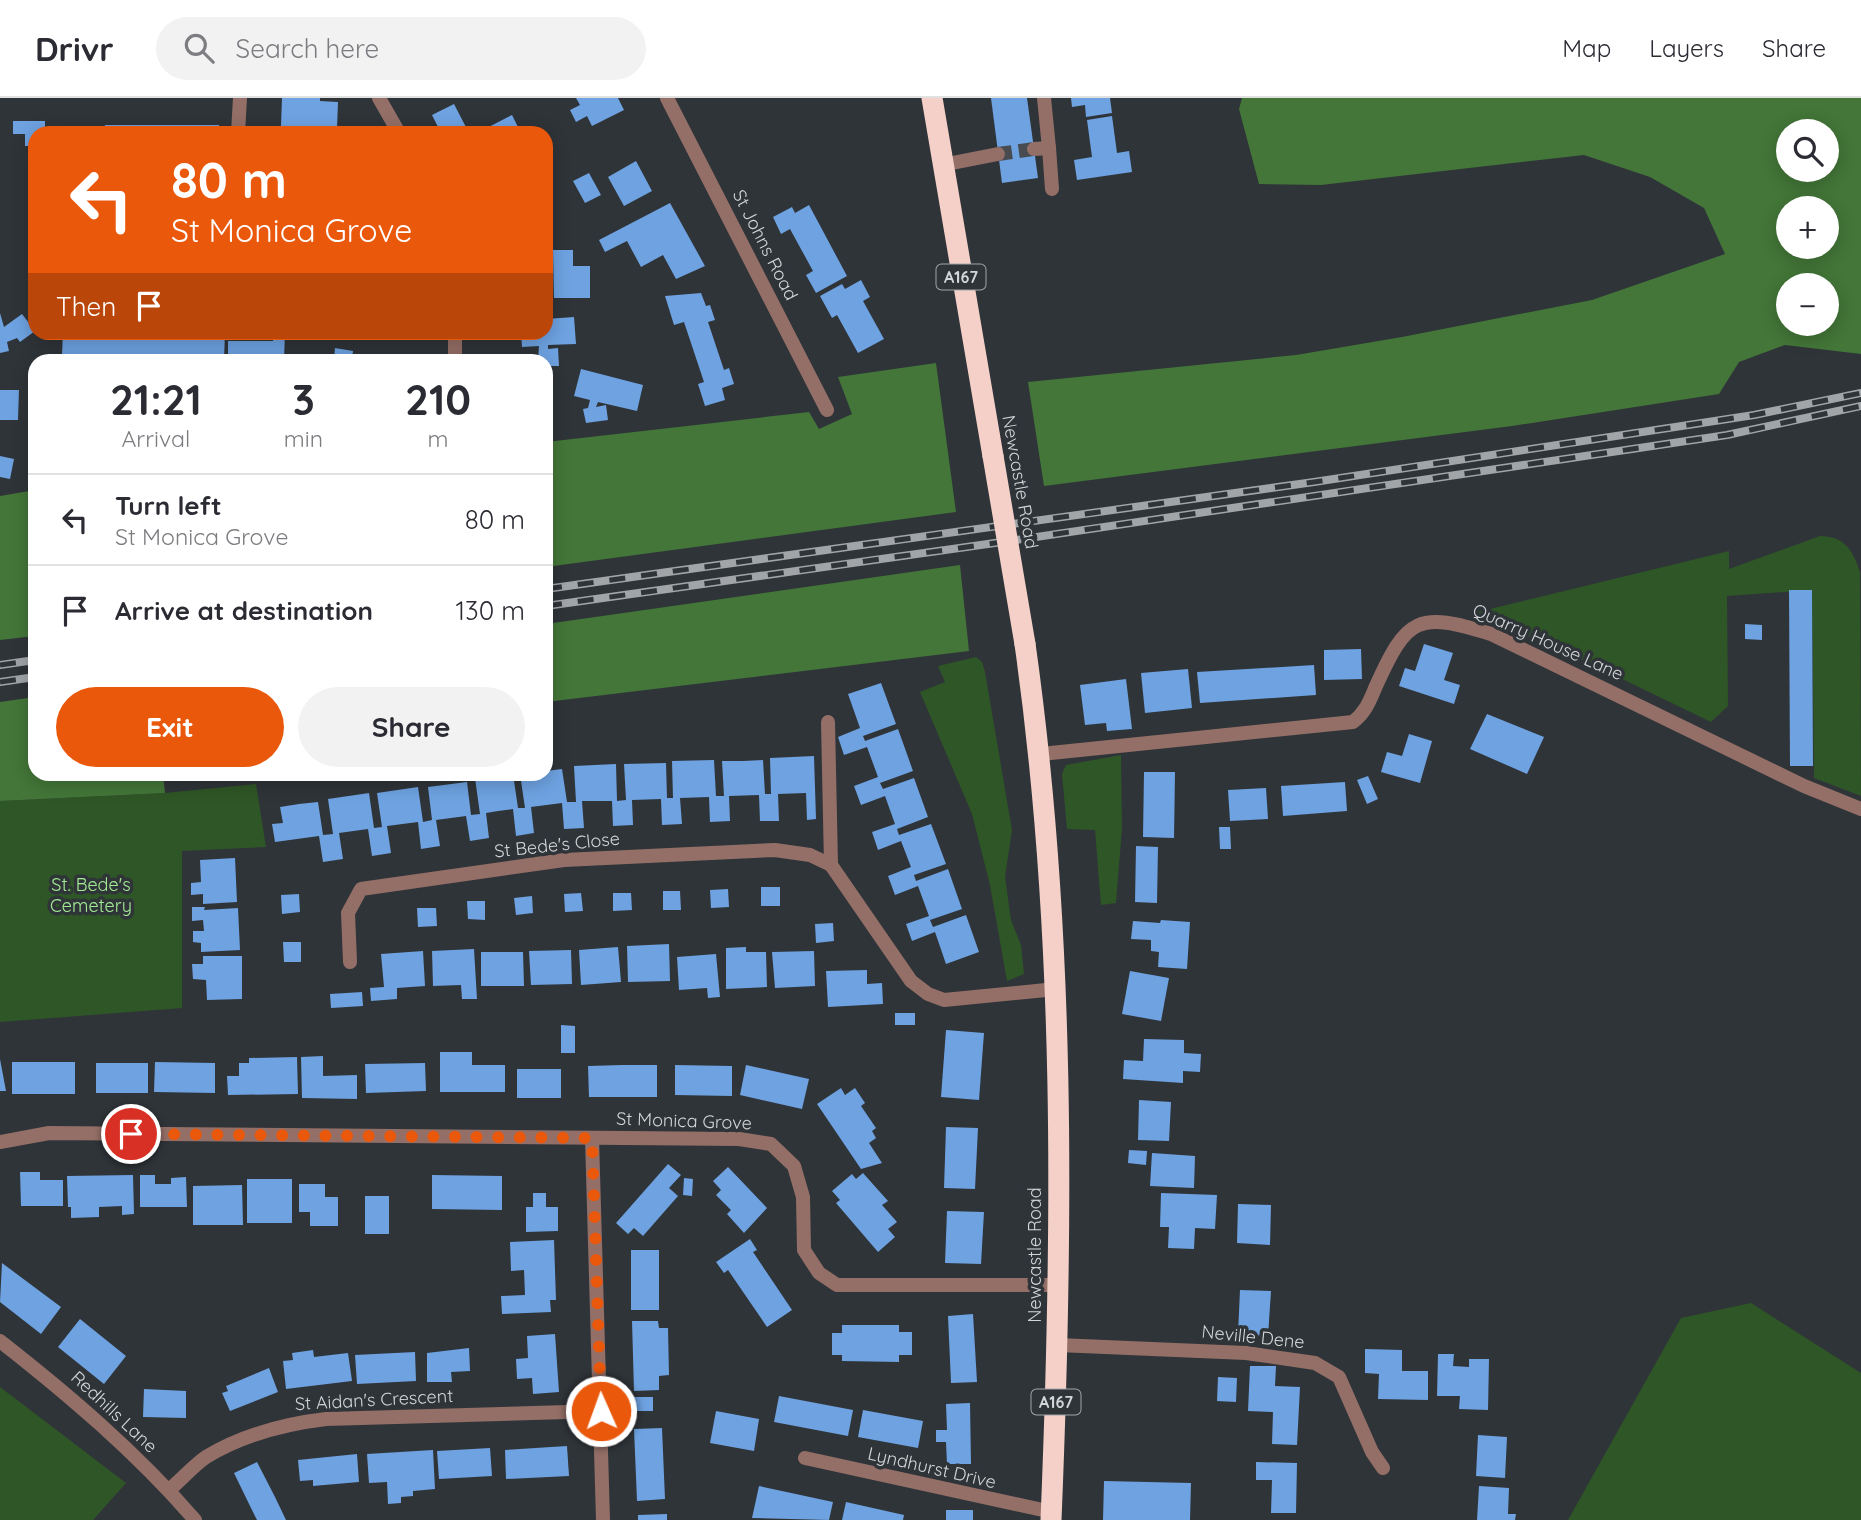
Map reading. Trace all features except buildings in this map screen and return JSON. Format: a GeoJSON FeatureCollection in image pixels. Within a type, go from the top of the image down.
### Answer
{"type":"FeatureCollection","features":[{"type":"Feature","properties":{"kind":"highway","name":"Newcastle Road"},"geometry":{"type":"LineString","coordinates":[[932,98],[1025,644],[1041,754],[1051,876],[1056,989],[1058,1345],[1051,1516]]}},
{"type":"Feature","properties":{"kind":"street"},"geometry":{"type":"LineString","coordinates":[[239,126],[240,98]]}},
{"type":"Feature","properties":{"kind":"street"},"geometry":{"type":"LineString","coordinates":[[379,98],[395,126]]}},
{"type":"Feature","properties":{"kind":"street","name":"St Johns Road"},"geometry":{"type":"LineString","coordinates":[[667,98],[827,410]]}},
{"type":"Feature","properties":{"kind":"street"},"geometry":{"type":"LineString","coordinates":[[1044,98],[1041,149],[1052,189]]}},
{"type":"Feature","properties":{"kind":"street"},"geometry":{"type":"LineString","coordinates":[[942,165],[998,154]]}},
{"type":"Feature","properties":{"kind":"street","name":"Quarry House Lane"},"geometry":{"type":"LineString","coordinates":[[1041,754],[1353,722],[1363,714],[1393,648],[1406,632],[1427,622],[1449,620],[1503,639],[1804,786],[1861,809]]}},
{"type":"Feature","properties":{"kind":"street"},"geometry":{"type":"LineString","coordinates":[[828,722],[831,865],[911,981],[928,994],[944,1000],[1056,989]]}},
{"type":"Feature","properties":{"kind":"street","name":"St Bede's Close"},"geometry":{"type":"LineString","coordinates":[[350,962],[348,913],[361,889],[591,859],[775,850],[810,855],[831,865]]}},
{"type":"Feature","properties":{"kind":"street","name":"St Monica Grove"},"geometry":{"type":"LineString","coordinates":[[0,1142],[49,1133],[739,1139],[771,1144],[794,1166],[803,1197],[804,1250],[819,1273],[837,1285],[1058,1285]]}},
{"type":"Feature","properties":{"kind":"street"},"geometry":{"type":"LineString","coordinates":[[592,1138],[604,1520]]}},
{"type":"Feature","properties":{"kind":"street","name":"Redhills Lane"},"geometry":{"type":"LineString","coordinates":[[0,1340],[70,1396],[169,1490],[195,1520]]}},
{"type":"Feature","properties":{"kind":"street","name":"Neville Dene"},"geometry":{"type":"LineString","coordinates":[[1058,1345],[1246,1353],[1315,1363],[1339,1377],[1372,1452],[1383,1468]]}},
{"type":"Feature","properties":{"kind":"street","name":"St Aidan's Crescent"},"geometry":{"type":"LineString","coordinates":[[169,1490],[205,1458],[248,1438],[289,1424],[326,1419],[601,1411]]}},
{"type":"Feature","properties":{"kind":"street","name":"Lyndhurst Drive"},"geometry":{"type":"LineString","coordinates":[[805,1458],[1051,1516]]}},
{"type":"Feature","properties":{"kind":"green space"},"geometry":{"type":"Polygon","coordinates":[[[1242,98],[1861,98],[1861,354],[1785,345],[1739,362],[1719,394],[1512,426],[1044,486],[1028,382],[1296,355],[1402,337],[1592,300],[1725,254],[1704,208],[1650,177],[1584,155],[1321,185],[1259,184],[1239,109],[1242,98]]]}},
{"type":"Feature","properties":{"kind":"green space"},"geometry":{"type":"Polygon","coordinates":[[[936,363],[956,512],[553,566],[553,441],[809,412],[819,429],[852,414],[838,377],[936,363]]]}},
{"type":"Feature","properties":{"kind":"green space"},"geometry":{"type":"Polygon","coordinates":[[[28,491],[28,637],[0,640],[0,496],[28,491]]]}},
{"type":"Feature","properties":{"kind":"green space"},"geometry":{"type":"Polygon","coordinates":[[[1820,536],[1835,539],[1846,546],[1860,572],[1861,796],[1814,778],[1812,590],[1727,596],[1728,706],[1711,722],[1585,661],[1474,613],[1729,551],[1729,569],[1820,536]]]}},
{"type":"Feature","properties":{"kind":"green space"},"geometry":{"type":"Polygon","coordinates":[[[960,565],[969,651],[553,701],[553,623],[960,565]]]}},
{"type":"Feature","properties":{"kind":"green space"},"geometry":{"type":"Polygon","coordinates":[[[976,657],[982,662],[985,672],[1012,830],[1005,877],[1011,920],[1021,945],[1024,974],[1007,981],[990,885],[972,814],[920,692],[945,682],[938,666],[976,657]]]}},
{"type":"Feature","properties":{"kind":"green space"},"geometry":{"type":"Polygon","coordinates":[[[28,698],[28,781],[164,781],[165,793],[0,801],[0,702],[28,698]]]}},
{"type":"Feature","properties":{"kind":"green space"},"geometry":{"type":"Polygon","coordinates":[[[1121,755],[1122,828],[1116,903],[1101,905],[1095,830],[1067,829],[1062,774],[1066,765],[1121,755]]]}},
{"type":"Feature","properties":{"kind":"green space","name":"St. Bede's Cemetery"},"geometry":{"type":"Polygon","coordinates":[[[256,784],[266,847],[182,851],[182,1008],[0,1022],[0,801],[165,793],[256,784]]]}},
{"type":"Feature","properties":{"kind":"green space"},"geometry":{"type":"Polygon","coordinates":[[[1751,1303],[1861,1373],[1861,1520],[1568,1520],[1681,1318],[1751,1303]]]}},
{"type":"Feature","properties":{"kind":"green space"},"geometry":{"type":"Polygon","coordinates":[[[0,1387],[126,1483],[93,1520],[0,1520],[0,1387]]]}},
{"type":"Feature","properties":{"kind":"tunnel"},"geometry":{"type":"LineString","coordinates":[[998,154],[1034,149]]}},
{"type":"Feature","properties":{"kind":"railway"},"geometry":{"type":"LineString","coordinates":[[553,588],[1314,482],[1754,415],[1861,393]]}},
{"type":"Feature","properties":{"kind":"railway"},"geometry":{"type":"LineString","coordinates":[[553,605],[1727,435],[1861,406]]}},
{"type":"Feature","properties":{"kind":"railway"},"geometry":{"type":"LineString","coordinates":[[0,665],[28,661]]}},
{"type":"Feature","properties":{"kind":"railway"},"geometry":{"type":"LineString","coordinates":[[0,682],[28,678]]}},
{"type":"Feature","properties":{"kind":"route"},"geometry":{"type":"LineString","coordinates":[[131,1134],[592,1138],[601,1411]]}}]}
